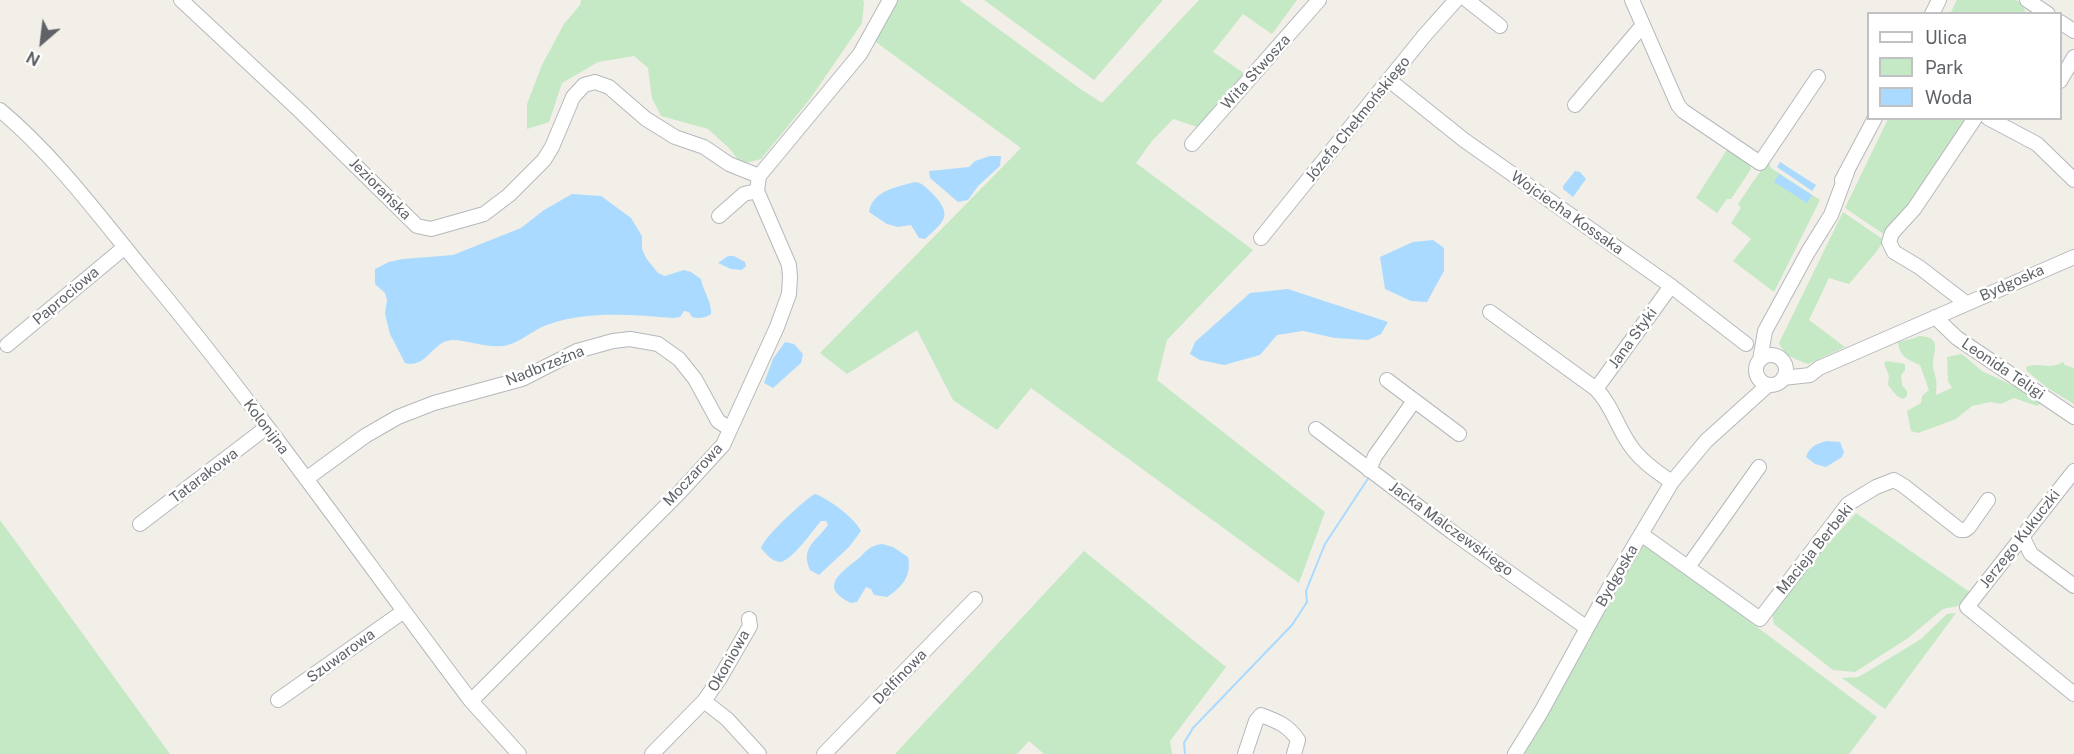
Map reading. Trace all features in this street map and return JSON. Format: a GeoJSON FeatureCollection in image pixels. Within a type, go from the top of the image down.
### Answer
{"type":"FeatureCollection","features":[{"type":"Feature","properties":{"kind":"street","name":"Jeziorańska"},"geometry":{"type":"LineString","coordinates":[[181,0],[300,111],[417,226],[431,229],[484,213],[509,195],[544,160],[552,147],[573,97],[584,85],[595,82],[609,87],[646,119],[675,137],[705,147],[729,164],[759,176]]}},
{"type":"Feature","properties":{"kind":"street"},"geometry":{"type":"LineString","coordinates":[[719,216],[744,194],[757,191],[759,176],[860,54],[890,0]]}},
{"type":"Feature","properties":{"kind":"street","name":"Wita Stwosza"},"geometry":{"type":"LineString","coordinates":[[1192,144],[1319,0]]}},
{"type":"Feature","properties":{"kind":"street","name":"Józefa Chełmońskiego"},"geometry":{"type":"LineString","coordinates":[[1261,238],[1456,0]]}},
{"type":"Feature","properties":{"kind":"street"},"geometry":{"type":"LineString","coordinates":[[1467,0],[1500,26]]}},
{"type":"Feature","properties":{"kind":"street"},"geometry":{"type":"LineString","coordinates":[[1632,0],[1678,105],[1683,111],[1760,163],[1818,77]]}},
{"type":"Feature","properties":{"kind":"street"},"geometry":{"type":"LineString","coordinates":[[1575,105],[1643,25]]}},
{"type":"Feature","properties":{"kind":"street"},"geometry":{"type":"LineString","coordinates":[[2062,79],[2074,57]]}},
{"type":"Feature","properties":{"kind":"street","name":"Wojciecha Kossaka"},"geometry":{"type":"LineString","coordinates":[[1389,80],[1471,145],[1671,286],[1746,344]]}},
{"type":"Feature","properties":{"kind":"street","name":"Kolonijna"},"geometry":{"type":"LineString","coordinates":[[0,110],[49,157],[200,338],[471,701],[519,754]]}},
{"type":"Feature","properties":{"kind":"street"},"geometry":{"type":"LineString","coordinates":[[1770,325],[1781,366],[1777,384],[1763,381],[1756,369],[1760,360],[1763,337],[1835,206],[1847,172],[1874,120]]}},
{"type":"Feature","properties":{"kind":"street"},"geometry":{"type":"LineString","coordinates":[[1966,303],[1919,267],[1894,252],[1889,242],[1892,233],[1914,209],[1975,120]]}},
{"type":"Feature","properties":{"kind":"street"},"geometry":{"type":"LineString","coordinates":[[1992,120],[2037,144],[2074,180]]}},
{"type":"Feature","properties":{"kind":"street","name":"Moczarowa"},"geometry":{"type":"LineString","coordinates":[[471,701],[723,446],[777,327],[789,294],[789,265],[757,191]]}},
{"type":"Feature","properties":{"kind":"street","name":"Paprociowa"},"geometry":{"type":"LineString","coordinates":[[7,345],[125,247]]}},
{"type":"Feature","properties":{"kind":"street","name":"Bydgoska"},"geometry":{"type":"LineString","coordinates":[[1781,366],[1820,368],[2074,256]]}},
{"type":"Feature","properties":{"kind":"street","name":"Jana Styki"},"geometry":{"type":"LineString","coordinates":[[1596,389],[1671,286]]}},
{"type":"Feature","properties":{"kind":"street"},"geometry":{"type":"LineString","coordinates":[[1490,312],[1596,389],[1605,399],[1630,446],[1672,482]]}},
{"type":"Feature","properties":{"kind":"street","name":"Leonida Teligi"},"geometry":{"type":"LineString","coordinates":[[1935,318],[1957,338],[2074,417]]}},
{"type":"Feature","properties":{"kind":"street","name":"Nadbrzeżna"},"geometry":{"type":"LineString","coordinates":[[306,479],[365,436],[398,417],[434,403],[522,379],[577,351],[613,341],[630,339],[658,344],[679,359],[695,380],[718,421],[730,429]]}},
{"type":"Feature","properties":{"kind":"street"},"geometry":{"type":"LineString","coordinates":[[1760,360],[1769,356],[1781,366]]}},
{"type":"Feature","properties":{"kind":"street"},"geometry":{"type":"LineString","coordinates":[[1387,380],[1459,434]]}},
{"type":"Feature","properties":{"kind":"street","name":"Bydgoska"},"geometry":{"type":"LineString","coordinates":[[1515,754],[1672,482],[1706,441],[1738,411],[1763,381]]}},
{"type":"Feature","properties":{"kind":"street"},"geometry":{"type":"LineString","coordinates":[[1369,470],[1375,456],[1414,401]]}},
{"type":"Feature","properties":{"kind":"street","name":"Tatarakowa"},"geometry":{"type":"LineString","coordinates":[[140,524],[267,427]]}},
{"type":"Feature","properties":{"kind":"street","name":"Jacka Malczewskiego"},"geometry":{"type":"LineString","coordinates":[[1316,429],[1452,532],[1587,628]]}},
{"type":"Feature","properties":{"kind":"street"},"geometry":{"type":"LineString","coordinates":[[1641,534],[1688,567],[1759,467]]}},
{"type":"Feature","properties":{"kind":"street","name":"Jerzego Kukuczki"},"geometry":{"type":"LineString","coordinates":[[2074,471],[1967,607],[2074,694]]}},
{"type":"Feature","properties":{"kind":"street","name":"Macieja Berbeki"},"geometry":{"type":"LineString","coordinates":[[1688,567],[1760,619],[1848,504],[1876,487],[1894,480],[1960,530],[1969,527],[1988,500]]}},
{"type":"Feature","properties":{"kind":"street"},"geometry":{"type":"LineString","coordinates":[[2022,536],[2031,554],[2074,586]]}},
{"type":"Feature","properties":{"kind":"street","name":"Delfinowa"},"geometry":{"type":"LineString","coordinates":[[824,754],[975,599]]}},
{"type":"Feature","properties":{"kind":"street","name":"Szuwarowa"},"geometry":{"type":"LineString","coordinates":[[278,700],[404,611]]}},
{"type":"Feature","properties":{"kind":"street","name":"Okoniowa"},"geometry":{"type":"LineString","coordinates":[[652,754],[704,701],[750,626],[748,619]]}},
{"type":"Feature","properties":{"kind":"street","name":"Okoniowa"},"geometry":{"type":"LineString","coordinates":[[704,701],[726,719],[759,754]]}},
{"type":"Feature","properties":{"kind":"street"},"geometry":{"type":"LineString","coordinates":[[1245,754],[1256,721],[1261,715],[1290,728],[1298,740],[1294,754]]}},
{"type":"Feature","properties":{"kind":"green space"},"geometry":{"type":"Polygon","coordinates":[[[581,0],[863,0],[864,2],[862,23],[810,99],[761,159],[741,164],[730,149],[708,129],[661,116],[652,98],[648,68],[634,56],[598,62],[562,83],[549,122],[527,129],[527,104],[542,65],[564,24],[580,5],[581,0]]]}},
{"type":"Feature","properties":{"kind":"green space"},"geometry":{"type":"Polygon","coordinates":[[[896,0],[959,0],[1102,103],[1199,0],[1297,0],[1272,34],[1243,14],[1213,52],[1245,74],[1201,128],[1173,119],[1152,141],[1136,163],[1253,250],[1167,340],[1157,380],[1325,512],[1299,583],[1031,388],[997,430],[953,400],[917,330],[847,374],[820,353],[1021,148],[873,40],[896,0]]]}},
{"type":"Feature","properties":{"kind":"green space"},"geometry":{"type":"Polygon","coordinates":[[[984,0],[1163,0],[1094,80],[984,0]]]}},
{"type":"Feature","properties":{"kind":"green space"},"geometry":{"type":"Polygon","coordinates":[[[1957,0],[2016,0],[2021,3],[2025,11],[2025,12],[1951,12],[1957,0]]]}},
{"type":"Feature","properties":{"kind":"green space"},"geometry":{"type":"Polygon","coordinates":[[[1888,120],[1966,120],[1912,207],[1885,235],[1845,208],[1888,120]]]}},
{"type":"Feature","properties":{"kind":"green space"},"geometry":{"type":"Polygon","coordinates":[[[1728,148],[1749,163],[1751,169],[1731,199],[1727,199],[1717,213],[1696,198],[1728,148]]]}},
{"type":"Feature","properties":{"kind":"green space"},"geometry":{"type":"Polygon","coordinates":[[[1768,160],[1771,168],[1820,200],[1774,292],[1733,261],[1751,239],[1731,223],[1741,208],[1738,204],[1768,160]]]}},
{"type":"Feature","properties":{"kind":"green space"},"geometry":{"type":"Polygon","coordinates":[[[1843,212],[1884,240],[1849,284],[1829,278],[1809,320],[1845,347],[1808,364],[1787,354],[1779,343],[1843,212]]]}},
{"type":"Feature","properties":{"kind":"green space"},"geometry":{"type":"Polygon","coordinates":[[[1919,336],[1931,339],[1935,345],[1933,365],[1936,395],[1952,388],[1948,381],[1947,357],[1962,354],[1982,371],[2037,397],[2041,403],[2037,406],[2014,398],[2001,404],[1990,402],[1972,406],[1956,419],[1918,433],[1911,431],[1907,411],[1921,403],[1922,396],[1929,390],[1920,365],[1905,357],[1900,351],[1898,342],[1919,336]]]}},
{"type":"Feature","properties":{"kind":"green space"},"geometry":{"type":"Polygon","coordinates":[[[1887,361],[1905,364],[1905,370],[1901,375],[1907,396],[1903,399],[1897,396],[1888,385],[1889,376],[1884,363],[1887,361]]]}},
{"type":"Feature","properties":{"kind":"green space"},"geometry":{"type":"Polygon","coordinates":[[[2063,362],[2074,368],[2074,404],[2046,387],[2027,371],[2026,367],[2031,365],[2053,366],[2063,362]]]}},
{"type":"Feature","properties":{"kind":"green space"},"geometry":{"type":"Polygon","coordinates":[[[1856,513],[1971,593],[1963,605],[1943,609],[1908,638],[1855,672],[1833,670],[1774,624],[1772,614],[1803,571],[1856,513]]]}},
{"type":"Feature","properties":{"kind":"green space"},"geometry":{"type":"Polygon","coordinates":[[[0,520],[170,754],[0,754],[0,520]]]}},
{"type":"Feature","properties":{"kind":"green space"},"geometry":{"type":"Polygon","coordinates":[[[1645,543],[1877,717],[1849,754],[1517,754],[1583,644],[1587,645],[1589,642],[1587,639],[1645,543]]]}},
{"type":"Feature","properties":{"kind":"green space"},"geometry":{"type":"Polygon","coordinates":[[[1084,551],[1226,667],[1170,741],[1172,754],[1044,754],[1029,741],[1017,754],[895,754],[1084,551]]]}},
{"type":"Feature","properties":{"kind":"green space"},"geometry":{"type":"Polygon","coordinates":[[[1956,613],[1885,709],[1842,678],[1858,677],[1867,672],[1921,639],[1947,614],[1956,613]]]}},
{"type":"Feature","properties":{"kind":"water"},"geometry":{"type":"Polygon","coordinates":[[[990,156],[1001,156],[1000,166],[978,186],[968,200],[958,202],[930,178],[929,171],[969,167],[975,161],[990,156]]]}},
{"type":"Feature","properties":{"kind":"water"},"geometry":{"type":"Polygon","coordinates":[[[1780,162],[1816,185],[1812,191],[1777,167],[1780,162]]]}},
{"type":"Feature","properties":{"kind":"water"},"geometry":{"type":"Polygon","coordinates":[[[1575,171],[1580,172],[1586,179],[1573,197],[1563,189],[1563,186],[1575,171]]]}},
{"type":"Feature","properties":{"kind":"water"},"geometry":{"type":"Polygon","coordinates":[[[1779,174],[1812,195],[1807,203],[1774,182],[1779,174]]]}},
{"type":"Feature","properties":{"kind":"water"},"geometry":{"type":"Polygon","coordinates":[[[915,182],[922,184],[931,192],[944,212],[942,222],[925,239],[919,238],[911,225],[898,227],[887,224],[869,212],[875,199],[881,194],[915,182]]]}},
{"type":"Feature","properties":{"kind":"water"},"geometry":{"type":"Polygon","coordinates":[[[572,194],[601,196],[631,218],[642,236],[642,249],[646,258],[658,273],[665,276],[684,270],[701,279],[711,314],[700,318],[692,317],[689,312],[684,311],[680,317],[674,318],[610,315],[578,317],[547,325],[508,345],[483,345],[452,340],[439,345],[419,362],[405,363],[390,334],[385,314],[387,300],[385,293],[375,284],[375,269],[389,262],[403,259],[453,255],[521,228],[544,210],[572,194]]]}},
{"type":"Feature","properties":{"kind":"water"},"geometry":{"type":"Polygon","coordinates":[[[1433,240],[1444,248],[1444,271],[1427,302],[1411,301],[1385,289],[1380,257],[1413,242],[1433,240]]]}},
{"type":"Feature","properties":{"kind":"water"},"geometry":{"type":"Polygon","coordinates":[[[728,256],[734,256],[745,262],[746,266],[742,270],[731,269],[718,263],[728,256]]]}},
{"type":"Feature","properties":{"kind":"water"},"geometry":{"type":"Polygon","coordinates":[[[1288,289],[1388,322],[1381,334],[1368,340],[1335,338],[1303,331],[1277,335],[1260,355],[1224,365],[1200,360],[1190,354],[1195,342],[1250,293],[1288,289]]]}},
{"type":"Feature","properties":{"kind":"water"},"geometry":{"type":"Polygon","coordinates":[[[785,342],[794,344],[803,354],[801,363],[773,388],[764,383],[773,359],[785,342]]]}},
{"type":"Feature","properties":{"kind":"water"},"geometry":{"type":"Polygon","coordinates":[[[1827,441],[1840,442],[1844,452],[1842,457],[1826,467],[1815,464],[1806,457],[1814,446],[1827,441]]]}},
{"type":"Feature","properties":{"kind":"water"},"geometry":{"type":"Polygon","coordinates":[[[815,494],[841,509],[861,531],[849,547],[819,575],[810,570],[807,556],[811,545],[828,525],[826,521],[821,521],[796,551],[785,560],[775,561],[761,548],[785,519],[815,494]]]}},
{"type":"Feature","properties":{"kind":"water"},"geometry":{"type":"Polygon","coordinates":[[[882,544],[893,547],[908,557],[909,570],[905,580],[887,597],[874,595],[871,589],[866,587],[857,602],[851,603],[842,598],[834,588],[837,578],[869,548],[882,544]]]}},
{"type":"Feature","properties":{"kind":"waterway"},"geometry":{"type":"LineString","coordinates":[[1185,754],[1184,743],[1193,728],[1292,625],[1307,602],[1306,591],[1325,544],[1369,477]]}}]}
